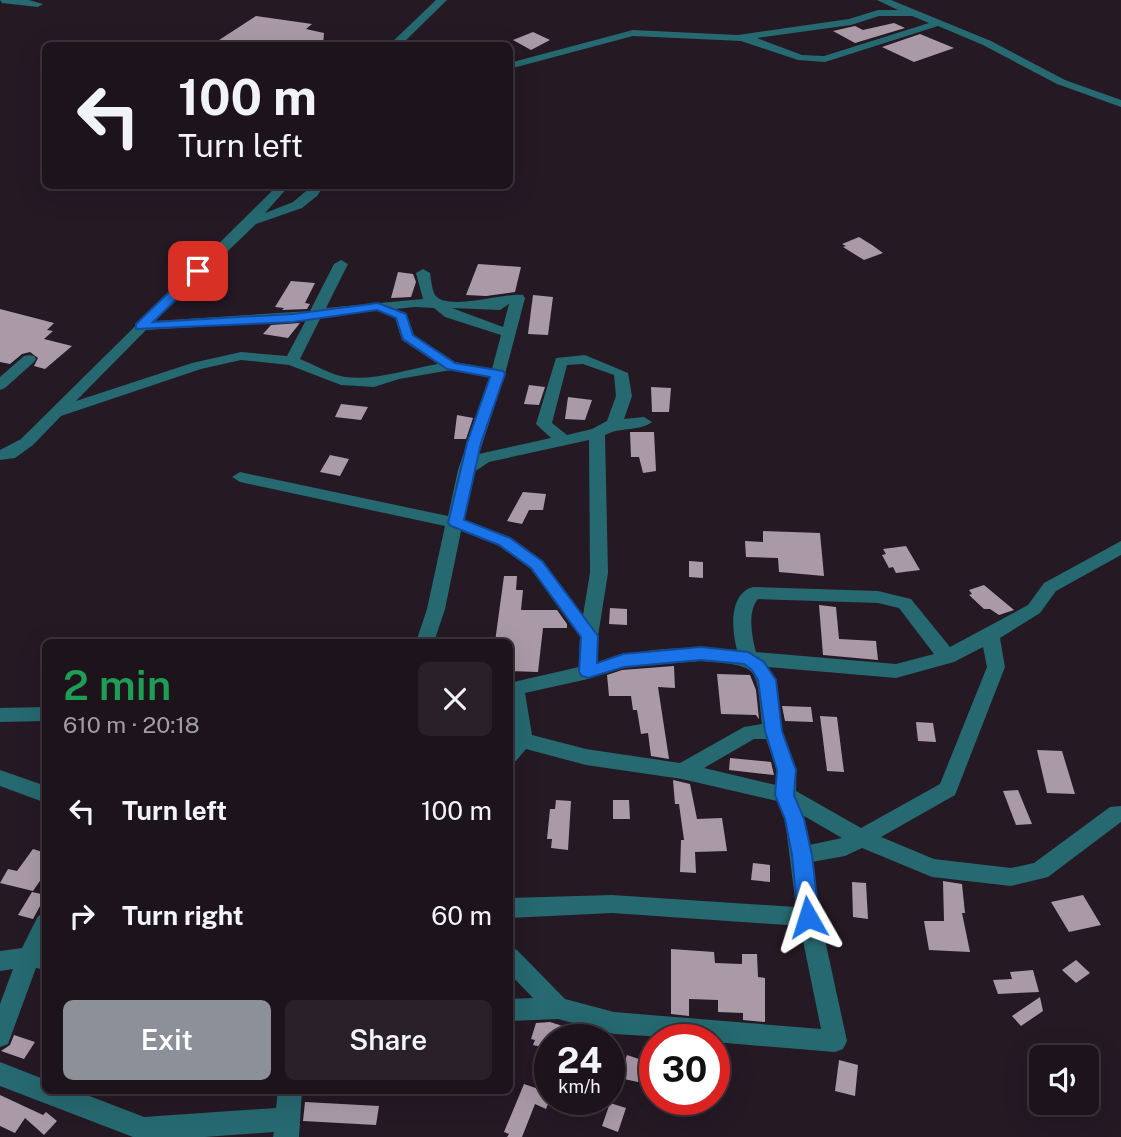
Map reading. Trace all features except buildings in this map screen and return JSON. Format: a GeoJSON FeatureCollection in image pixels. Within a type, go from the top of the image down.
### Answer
{"type":"FeatureCollection","features":[{"type":"Feature","properties":{"kind":"street"},"geometry":{"type":"LineString","coordinates":[[2,0],[38,5]]}},
{"type":"Feature","properties":{"kind":"street"},"geometry":{"type":"LineString","coordinates":[[398,42],[442,0]]}},
{"type":"Feature","properties":{"kind":"street"},"geometry":{"type":"LineString","coordinates":[[882,0],[987,43],[1062,82],[1121,104]]}},
{"type":"Feature","properties":{"kind":"street"},"geometry":{"type":"LineString","coordinates":[[738,37],[851,22],[877,13],[915,13]]}},
{"type":"Feature","properties":{"kind":"street"},"geometry":{"type":"LineString","coordinates":[[513,65],[633,33],[738,37],[846,53],[938,23]]}},
{"type":"Feature","properties":{"kind":"street"},"geometry":{"type":"LineString","coordinates":[[0,455],[9,454],[27,442],[280,189]]}},
{"type":"Feature","properties":{"kind":"street"},"geometry":{"type":"LineString","coordinates":[[251,221],[292,208],[316,189]]}},
{"type":"Feature","properties":{"kind":"street"},"geometry":{"type":"LineString","coordinates":[[292,361],[341,264]]}},
{"type":"Feature","properties":{"kind":"street"},"geometry":{"type":"LineString","coordinates":[[424,273],[428,296],[450,314],[509,333]]}},
{"type":"Feature","properties":{"kind":"street"},"geometry":{"type":"LineString","coordinates":[[141,326],[293,318],[378,306],[491,304],[518,298],[498,374],[466,470],[436,609],[426,639]]}},
{"type":"Feature","properties":{"kind":"street"},"geometry":{"type":"LineString","coordinates":[[378,306],[401,316],[407,337],[451,366]]}},
{"type":"Feature","properties":{"kind":"street"},"geometry":{"type":"LineString","coordinates":[[55,413],[197,366],[241,356],[292,361],[341,381],[374,383],[396,375],[451,366],[498,374]]}},
{"type":"Feature","properties":{"kind":"street"},"geometry":{"type":"LineString","coordinates":[[0,385],[29,359]]}},
{"type":"Feature","properties":{"kind":"street"},"geometry":{"type":"LineString","coordinates":[[563,440],[544,424],[561,361],[585,359],[621,373],[624,396],[614,424]]}},
{"type":"Feature","properties":{"kind":"street"},"geometry":{"type":"LineString","coordinates":[[466,470],[484,458],[597,433],[614,424],[644,422]]}},
{"type":"Feature","properties":{"kind":"street"},"geometry":{"type":"LineString","coordinates":[[588,672],[589,636],[599,573],[597,433]]}},
{"type":"Feature","properties":{"kind":"street"},"geometry":{"type":"LineString","coordinates":[[240,477],[456,523],[504,541],[537,565],[589,636]]}},
{"type":"Feature","properties":{"kind":"street"},"geometry":{"type":"LineString","coordinates":[[513,690],[588,672],[623,660],[701,654],[896,670],[947,657],[990,636],[1034,609],[1050,587],[1121,547]]}},
{"type":"Feature","properties":{"kind":"street"},"geometry":{"type":"LineString","coordinates":[[513,1010],[558,1008],[614,1023],[835,1041],[808,917],[802,855],[795,819],[785,795],[787,770],[774,731],[767,680],[758,666],[748,658],[743,637],[744,604],[754,593],[878,597],[905,603],[947,657]]}},
{"type":"Feature","properties":{"kind":"street"},"geometry":{"type":"LineString","coordinates":[[802,855],[845,847],[948,789],[996,667],[990,636]]}},
{"type":"Feature","properties":{"kind":"street"},"geometry":{"type":"LineString","coordinates":[[513,704],[516,747],[682,771],[785,795],[859,837],[932,868],[1011,877],[1040,871],[1117,813]]}},
{"type":"Feature","properties":{"kind":"street"},"geometry":{"type":"LineString","coordinates":[[0,715],[42,714]]}},
{"type":"Feature","properties":{"kind":"street"},"geometry":{"type":"LineString","coordinates":[[682,771],[751,732],[774,731]]}},
{"type":"Feature","properties":{"kind":"street"},"geometry":{"type":"LineString","coordinates":[[0,778],[42,795]]}},
{"type":"Feature","properties":{"kind":"street"},"geometry":{"type":"LineString","coordinates":[[513,908],[612,904],[808,917]]}},
{"type":"Feature","properties":{"kind":"street"},"geometry":{"type":"LineString","coordinates":[[0,1036],[37,958],[42,939]]}},
{"type":"Feature","properties":{"kind":"street"},"geometry":{"type":"LineString","coordinates":[[0,961],[37,958]]}},
{"type":"Feature","properties":{"kind":"street"},"geometry":{"type":"LineString","coordinates":[[513,961],[558,1008]]}},
{"type":"Feature","properties":{"kind":"street"},"geometry":{"type":"LineString","coordinates":[[0,1074],[42,1091]]}},
{"type":"Feature","properties":{"kind":"street"},"geometry":{"type":"LineString","coordinates":[[49,1094],[146,1133],[287,1128],[290,1094]]}},
{"type":"Feature","properties":{"kind":"route"},"geometry":{"type":"LineString","coordinates":[[198,271],[141,326],[293,318],[378,306],[401,316],[407,337],[451,366],[498,374],[466,470],[456,523],[504,541],[537,565],[589,636],[588,672],[623,660],[701,654],[748,658],[758,666],[767,680],[774,731],[787,770],[785,795],[795,819],[802,855],[808,917]]}}]}
